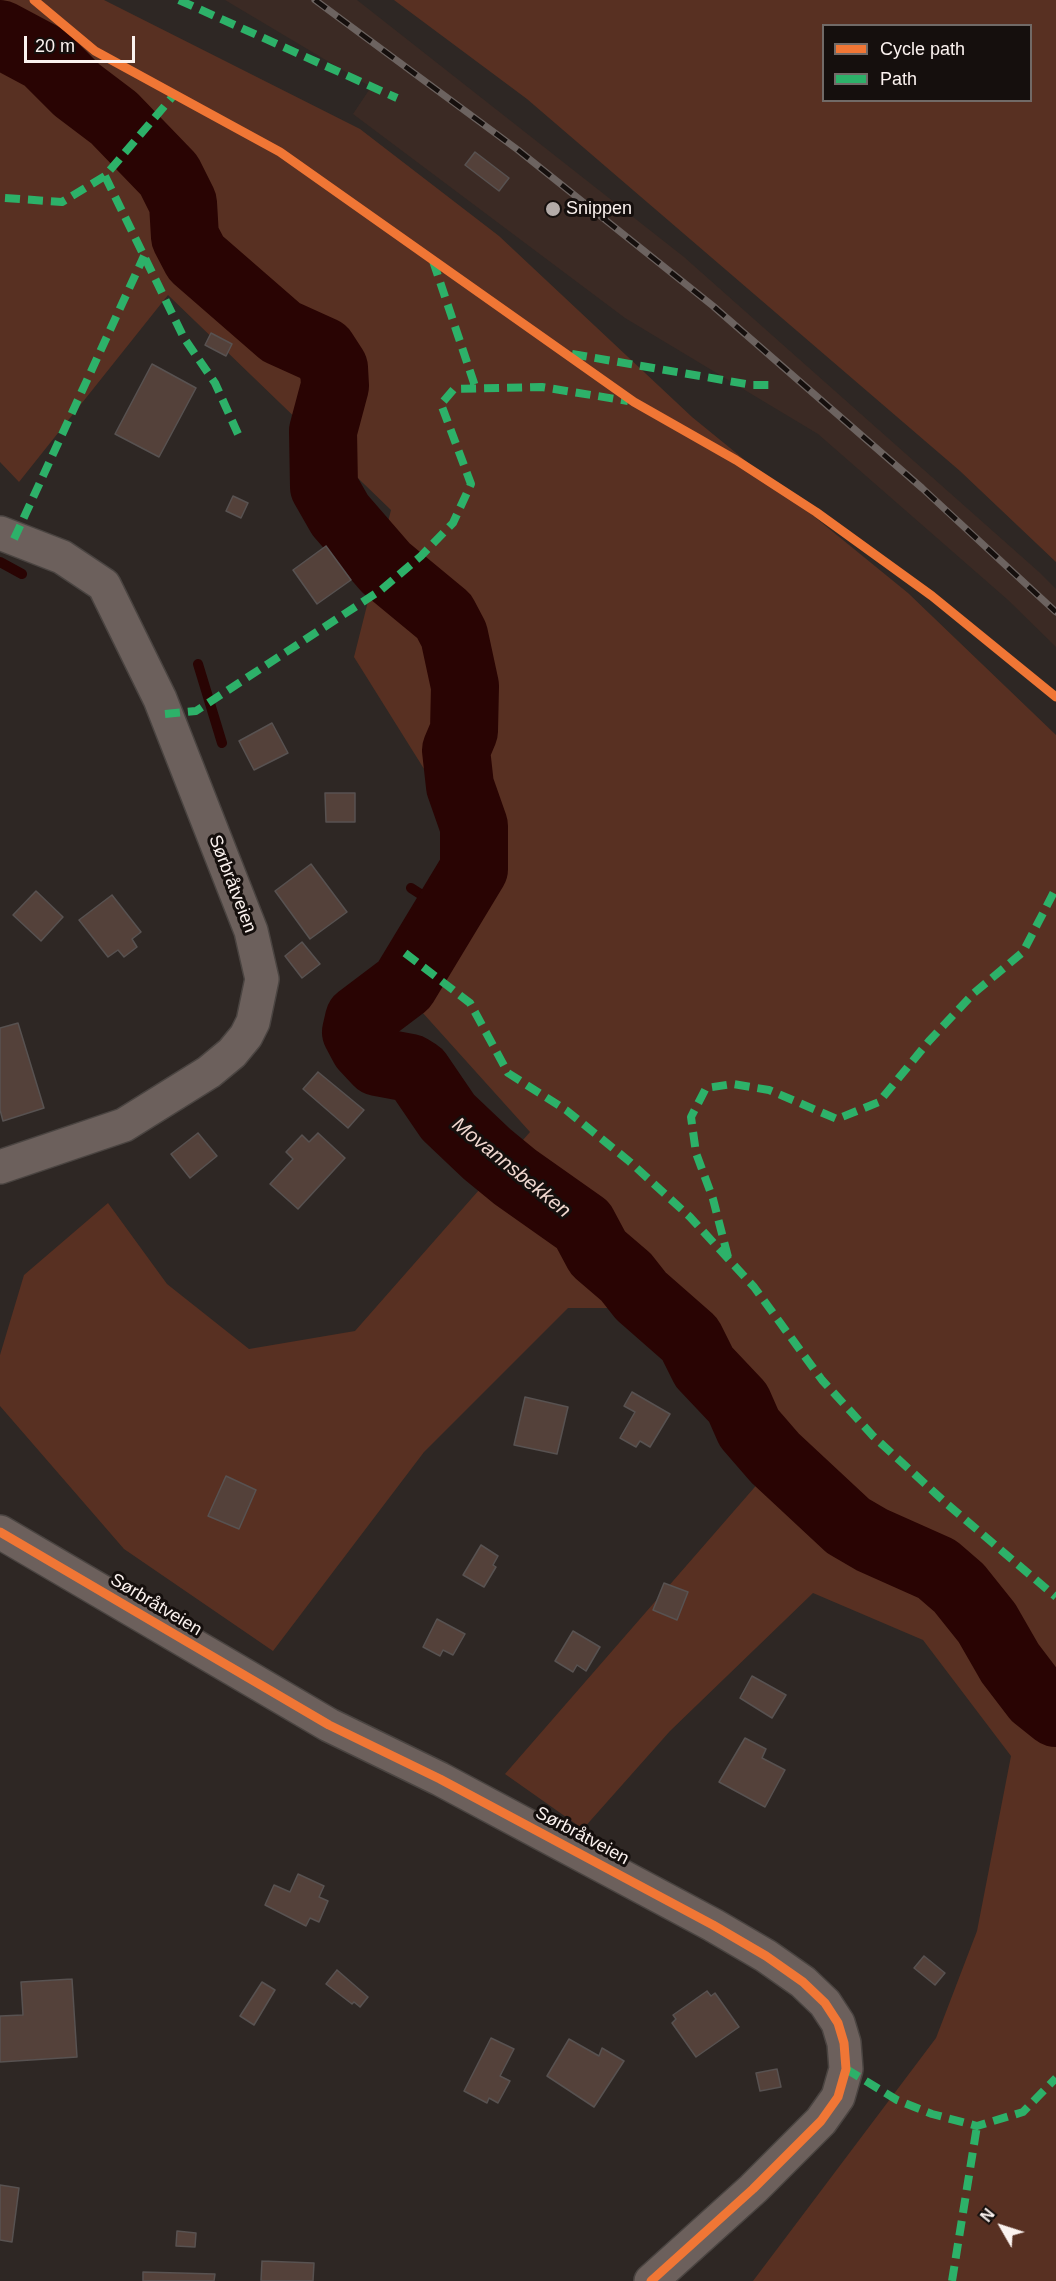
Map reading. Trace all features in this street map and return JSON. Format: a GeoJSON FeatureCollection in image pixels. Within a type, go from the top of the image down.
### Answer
{"type":"FeatureCollection","features":[{"type":"Feature","properties":{"kind":"street","name":"Sørbråtveien"},"geometry":{"type":"LineString","coordinates":[[0,533],[62,557],[104,585],[160,699],[251,931],[262,979],[253,1022],[246,1036],[232,1053],[209,1072],[124,1125],[0,1167]]}},
{"type":"Feature","properties":{"kind":"street","name":"Sørbråtveien"},"geometry":{"type":"LineString","coordinates":[[0,1532],[329,1725],[440,1779],[713,1925],[766,1956],[802,1982],[825,2003],[838,2023],[844,2043],[846,2068],[838,2097],[821,2121],[753,2188],[651,2281]]}},
{"type":"Feature","properties":{"kind":"shaded area"},"geometry":{"type":"Polygon","coordinates":[[[0,0],[104,0],[360,129],[499,236],[692,417],[908,593],[1056,735],[1056,2281],[753,2281],[936,2038],[977,1931],[1011,1756],[923,1640],[813,1593],[670,1731],[583,1829],[505,1774],[794,1442],[624,1308],[568,1308],[424,1452],[273,1651],[124,1549],[0,1406],[0,1355],[24,1275],[108,1203],[167,1284],[249,1349],[355,1331],[530,1132],[404,992],[476,852],[354,657],[391,510],[168,295],[19,482],[0,462],[0,0]]]}},
{"type":"Feature","properties":{"kind":"shaded area"},"geometry":{"type":"Polygon","coordinates":[[[225,0],[357,0],[684,257],[1039,572],[1056,589],[1056,647],[1008,600],[818,434],[625,318],[353,114],[371,87],[225,0]]]}},
{"type":"Feature","properties":{"kind":"shaded area"},"geometry":{"type":"Polygon","coordinates":[[[394,0],[1056,0],[1056,562],[960,471],[527,99],[394,0]]]}},
{"type":"Feature","properties":{"kind":"building"},"geometry":{"type":"Polygon","coordinates":[[[475,152],[509,178],[499,191],[465,165],[475,152]]]}},
{"type":"Feature","properties":{"kind":"building"},"geometry":{"type":"Polygon","coordinates":[[[211,333],[232,344],[226,356],[205,345],[211,333]]]}},
{"type":"Feature","properties":{"kind":"building"},"geometry":{"type":"Polygon","coordinates":[[[152,364],[196,388],[159,457],[115,434],[152,364]]]}},
{"type":"Feature","properties":{"kind":"building"},"geometry":{"type":"Polygon","coordinates":[[[233,496],[248,503],[241,518],[226,511],[233,496]]]}},
{"type":"Feature","properties":{"kind":"building"},"geometry":{"type":"Polygon","coordinates":[[[326,546],[351,580],[317,604],[293,570],[326,546]]]}},
{"type":"Feature","properties":{"kind":"building"},"geometry":{"type":"Polygon","coordinates":[[[272,723],[288,753],[254,770],[239,741],[272,723]]]}},
{"type":"Feature","properties":{"kind":"building"},"geometry":{"type":"Polygon","coordinates":[[[325,793],[355,793],[355,822],[326,822],[325,793]]]}},
{"type":"Feature","properties":{"kind":"building"},"geometry":{"type":"Polygon","coordinates":[[[311,864],[347,912],[310,939],[275,891],[311,864]]]}},
{"type":"Feature","properties":{"kind":"building"},"geometry":{"type":"Polygon","coordinates":[[[36,891],[63,917],[41,941],[13,915],[36,891]]]}},
{"type":"Feature","properties":{"kind":"building"},"geometry":{"type":"Polygon","coordinates":[[[112,895],[141,932],[132,939],[137,947],[124,957],[118,950],[108,957],[79,920],[112,895]]]}},
{"type":"Feature","properties":{"kind":"building"},"geometry":{"type":"Polygon","coordinates":[[[302,942],[320,964],[302,978],[285,956],[302,942]]]}},
{"type":"Feature","properties":{"kind":"building"},"geometry":{"type":"Polygon","coordinates":[[[18,1023],[44,1108],[3,1121],[0,1110],[0,1028],[18,1023]]]}},
{"type":"Feature","properties":{"kind":"building"},"geometry":{"type":"Polygon","coordinates":[[[318,1072],[364,1110],[348,1128],[303,1089],[318,1072]]]}},
{"type":"Feature","properties":{"kind":"building"},"geometry":{"type":"Polygon","coordinates":[[[198,1133],[217,1156],[190,1178],[171,1154],[198,1133]]]}},
{"type":"Feature","properties":{"kind":"building"},"geometry":{"type":"Polygon","coordinates":[[[318,1133],[345,1158],[298,1209],[270,1184],[293,1159],[286,1152],[302,1135],[309,1142],[318,1133]]]}},
{"type":"Feature","properties":{"kind":"building"},"geometry":{"type":"Polygon","coordinates":[[[632,1392],[670,1414],[650,1447],[640,1441],[636,1447],[620,1438],[635,1412],[624,1406],[632,1392]]]}},
{"type":"Feature","properties":{"kind":"building"},"geometry":{"type":"Polygon","coordinates":[[[525,1397],[568,1407],[557,1454],[514,1445],[525,1397]]]}},
{"type":"Feature","properties":{"kind":"building"},"geometry":{"type":"Polygon","coordinates":[[[226,1476],[256,1490],[239,1529],[208,1516],[226,1476]]]}},
{"type":"Feature","properties":{"kind":"building"},"geometry":{"type":"Polygon","coordinates":[[[481,1545],[498,1556],[493,1565],[496,1567],[484,1587],[463,1575],[481,1545]]]}},
{"type":"Feature","properties":{"kind":"building"},"geometry":{"type":"Polygon","coordinates":[[[664,1583],[688,1592],[677,1620],[653,1610],[664,1583]]]}},
{"type":"Feature","properties":{"kind":"building"},"geometry":{"type":"Polygon","coordinates":[[[437,1619],[465,1634],[453,1655],[443,1650],[440,1656],[423,1647],[437,1619]]]}},
{"type":"Feature","properties":{"kind":"building"},"geometry":{"type":"Polygon","coordinates":[[[573,1631],[600,1647],[586,1671],[577,1665],[573,1672],[555,1661],[573,1631]]]}},
{"type":"Feature","properties":{"kind":"building"},"geometry":{"type":"Polygon","coordinates":[[[752,1676],[786,1695],[772,1718],[740,1698],[752,1676]]]}},
{"type":"Feature","properties":{"kind":"building"},"geometry":{"type":"Polygon","coordinates":[[[745,1738],[766,1749],[762,1758],[785,1770],[765,1807],[719,1782],[745,1738]]]}},
{"type":"Feature","properties":{"kind":"building"},"geometry":{"type":"Polygon","coordinates":[[[298,1874],[324,1886],[319,1897],[328,1901],[319,1922],[310,1918],[306,1926],[265,1905],[274,1885],[290,1892],[298,1874]]]}},
{"type":"Feature","properties":{"kind":"building"},"geometry":{"type":"Polygon","coordinates":[[[924,1956],[945,1973],[935,1985],[914,1968],[924,1956]]]}},
{"type":"Feature","properties":{"kind":"building"},"geometry":{"type":"Polygon","coordinates":[[[337,1970],[368,1997],[360,2007],[354,2002],[352,2004],[326,1984],[337,1970]]]}},
{"type":"Feature","properties":{"kind":"building"},"geometry":{"type":"Polygon","coordinates":[[[72,1979],[77,2057],[0,2062],[0,2016],[23,2015],[21,1982],[72,1979]]]}},
{"type":"Feature","properties":{"kind":"building"},"geometry":{"type":"Polygon","coordinates":[[[262,1982],[275,1990],[254,2025],[240,2016],[262,1982]]]}},
{"type":"Feature","properties":{"kind":"building"},"geometry":{"type":"Polygon","coordinates":[[[707,1991],[711,1996],[715,1993],[739,2027],[696,2057],[672,2023],[676,2019],[673,2015],[707,1991]]]}},
{"type":"Feature","properties":{"kind":"building"},"geometry":{"type":"Polygon","coordinates":[[[491,2038],[514,2049],[500,2076],[510,2081],[498,2103],[489,2098],[487,2103],[464,2091],[491,2038]]]}},
{"type":"Feature","properties":{"kind":"building"},"geometry":{"type":"Polygon","coordinates":[[[569,2039],[599,2056],[602,2048],[624,2061],[594,2107],[547,2076],[569,2039]]]}},
{"type":"Feature","properties":{"kind":"building"},"geometry":{"type":"Polygon","coordinates":[[[777,2069],[781,2087],[760,2091],[756,2073],[777,2069]]]}},
{"type":"Feature","properties":{"kind":"building"},"geometry":{"type":"Polygon","coordinates":[[[0,2185],[19,2188],[12,2242],[0,2240],[0,2185]]]}},
{"type":"Feature","properties":{"kind":"building"},"geometry":{"type":"Polygon","coordinates":[[[177,2231],[196,2233],[195,2247],[176,2246],[177,2231]]]}},
{"type":"Feature","properties":{"kind":"building"},"geometry":{"type":"Polygon","coordinates":[[[262,2261],[314,2263],[313,2281],[261,2281],[262,2261]]]}},
{"type":"Feature","properties":{"kind":"building"},"geometry":{"type":"Polygon","coordinates":[[[143,2272],[215,2274],[214,2281],[143,2281],[143,2272]]]}},
{"type":"Feature","properties":{"kind":"waterway","name":"Movannsbekken"},"geometry":{"type":"LineString","coordinates":[[0,34],[45,58],[77,90],[114,118],[169,175],[183,203],[185,237],[196,258],[281,332],[323,351],[334,368],[335,386],[323,431],[324,487],[340,515],[386,568],[444,616],[454,635],[465,686],[464,731],[456,750],[460,786],[474,826],[474,869],[404,985],[359,1019],[356,1032],[364,1047],[378,1062],[410,1068],[418,1073],[448,1117],[487,1154],[515,1177],[583,1225],[598,1253],[626,1277],[641,1296],[690,1339],[704,1367],[738,1403],[749,1428],[775,1458],[848,1526],[872,1540],[937,1569],[959,1588],[987,1623],[1010,1663],[1036,1697],[1056,1713]]}},
{"type":"Feature","properties":{"kind":"waterway"},"geometry":{"type":"LineString","coordinates":[[0,562],[22,574]]}},
{"type":"Feature","properties":{"kind":"waterway"},"geometry":{"type":"LineString","coordinates":[[198,664],[222,743]]}},
{"type":"Feature","properties":{"kind":"waterway"},"geometry":{"type":"LineString","coordinates":[[411,888],[425,897],[435,915],[439,930]]}},
{"type":"Feature","properties":{"kind":"railway"},"geometry":{"type":"LineString","coordinates":[[315,0],[518,150],[713,306],[922,488],[1056,612]]}},
{"type":"Feature","properties":{"kind":"marked path"},"geometry":{"type":"LineString","coordinates":[[179,0],[397,98]]}},
{"type":"Feature","properties":{"kind":"marked path"},"geometry":{"type":"LineString","coordinates":[[5,198],[62,202],[105,176],[174,95]]}},
{"type":"Feature","properties":{"kind":"marked path"},"geometry":{"type":"LineString","coordinates":[[105,176],[184,338],[215,383],[238,434]]}},
{"type":"Feature","properties":{"kind":"marked path"},"geometry":{"type":"LineString","coordinates":[[14,539],[144,256]]}},
{"type":"Feature","properties":{"kind":"marked path"},"geometry":{"type":"LineString","coordinates":[[433,261],[476,389]]}},
{"type":"Feature","properties":{"kind":"marked path"},"geometry":{"type":"LineString","coordinates":[[572,354],[752,385],[773,385]]}},
{"type":"Feature","properties":{"kind":"marked path"},"geometry":{"type":"LineString","coordinates":[[165,714],[196,711],[381,590],[421,556],[453,523],[471,484],[441,404],[454,389],[542,387],[628,401]]}},
{"type":"Feature","properties":{"kind":"marked path"},"geometry":{"type":"LineString","coordinates":[[728,1257],[713,1199],[696,1153],[691,1117],[706,1088],[733,1084],[769,1090],[837,1119],[879,1102],[929,1041],[974,993],[1023,952],[1056,888]]}},
{"type":"Feature","properties":{"kind":"marked path"},"geometry":{"type":"LineString","coordinates":[[405,953],[470,1003],[508,1073],[566,1110],[630,1162],[690,1217],[754,1287],[822,1380],[873,1436],[947,1504],[1056,1597]]}},
{"type":"Feature","properties":{"kind":"marked path"},"geometry":{"type":"LineString","coordinates":[[846,2069],[897,2100],[932,2114],[977,2126],[1023,2112],[1056,2078]]}},
{"type":"Feature","properties":{"kind":"marked path"},"geometry":{"type":"LineString","coordinates":[[952,2281],[977,2126]]}},
{"type":"Feature","properties":{"kind":"cycle path"},"geometry":{"type":"LineString","coordinates":[[34,0],[95,51],[280,152],[634,402],[736,460],[816,512],[932,596],[1056,697]]}},
{"type":"Feature","properties":{"kind":"cycle path"},"geometry":{"type":"LineString","coordinates":[[0,1532],[329,1725],[440,1779],[713,1925],[766,1956],[803,1982],[825,2003],[838,2023],[844,2043],[846,2069],[838,2097],[821,2121],[753,2189],[651,2281]]}},
{"type":"Feature","properties":{"kind":"place","name":"Snippen"},"geometry":{"type":"Point","coordinates":[553,209]}}]}
